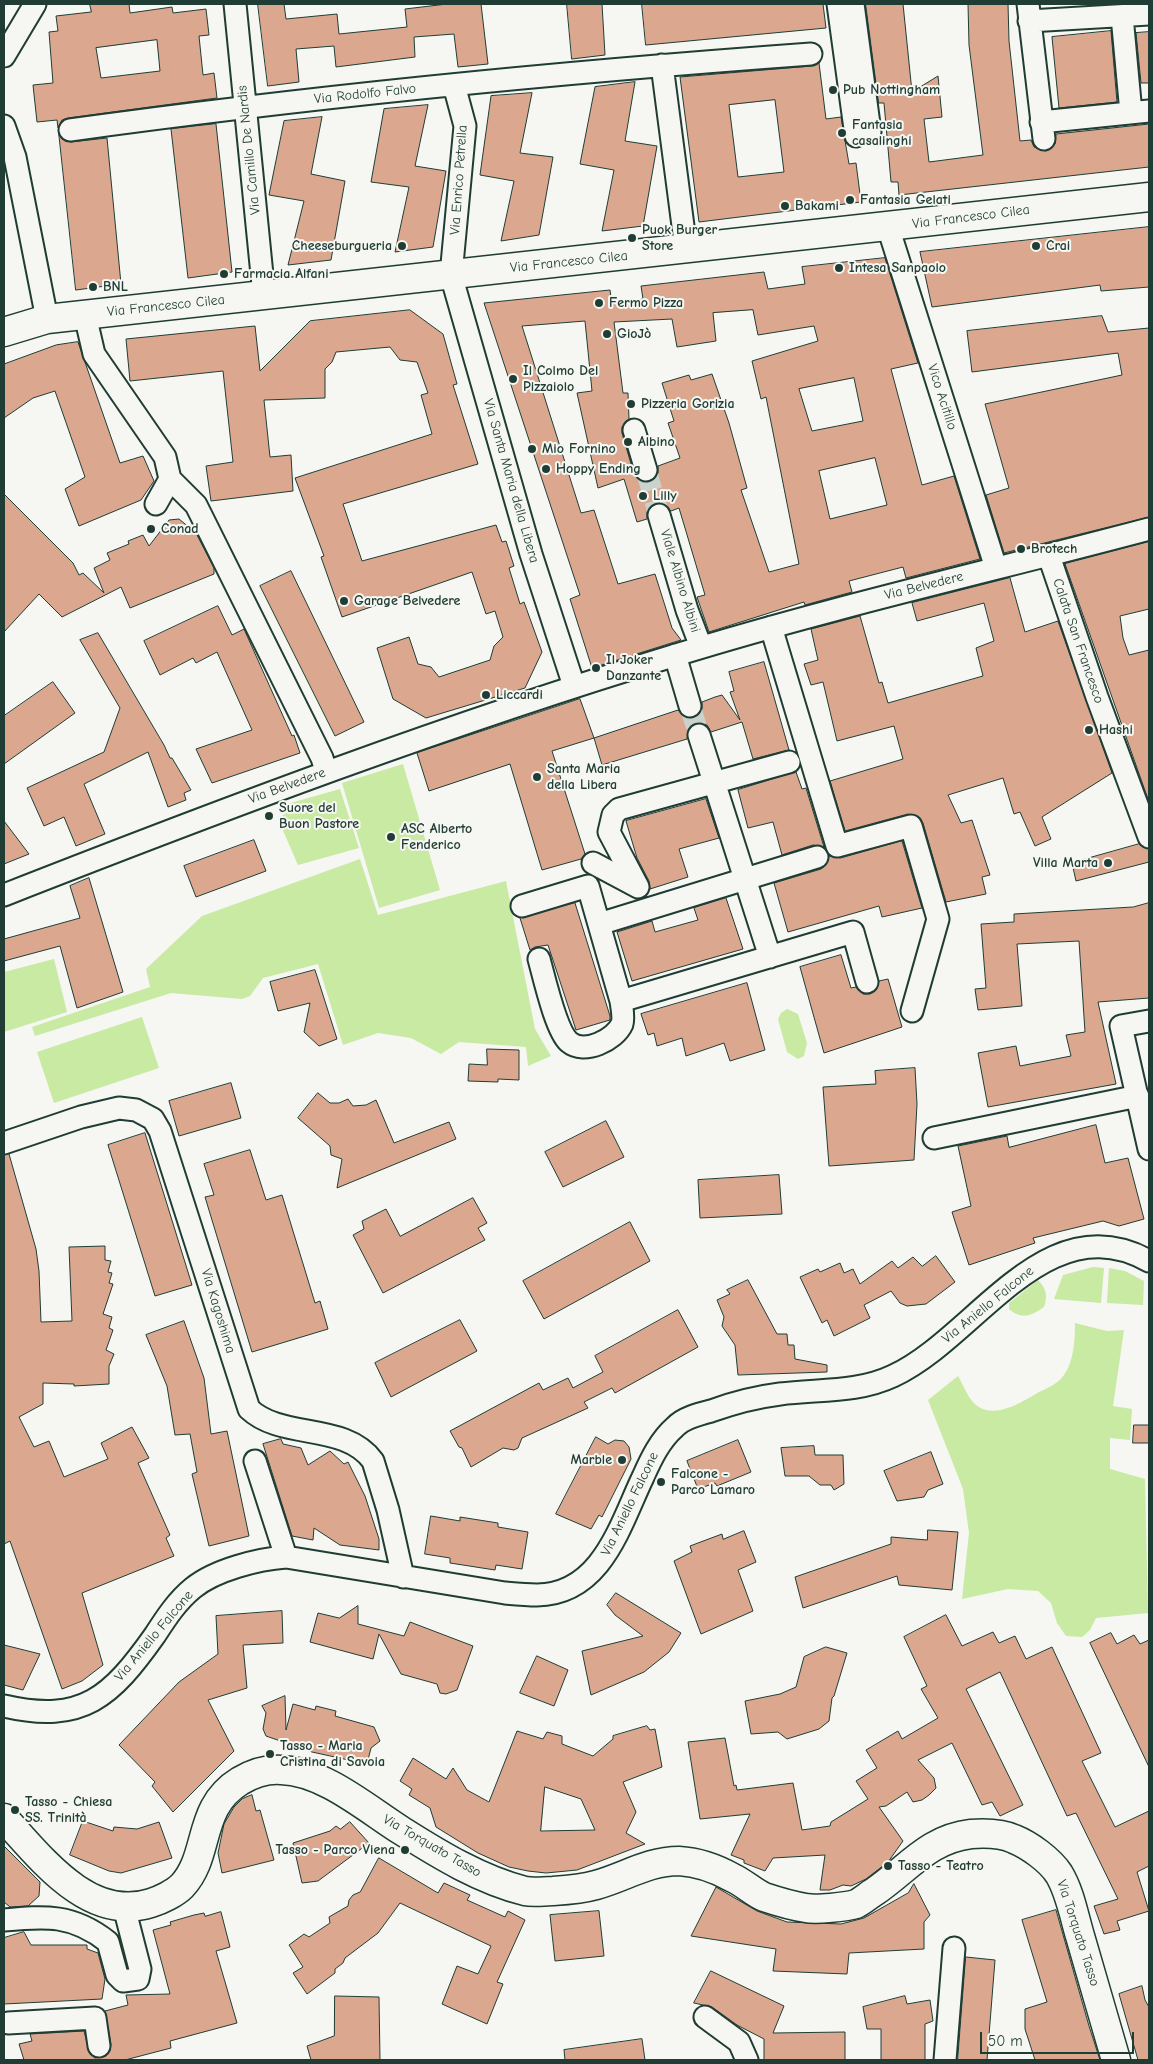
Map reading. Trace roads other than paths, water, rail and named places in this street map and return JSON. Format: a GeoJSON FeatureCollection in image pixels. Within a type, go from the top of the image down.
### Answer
{"type":"FeatureCollection","features":[{"type":"Feature","properties":{"kind":"main road","name":"Via Francesco Cilea"},"geometry":{"type":"LineString","coordinates":[[4,332],[47,319],[1149,197]]}},
{"type":"Feature","properties":{"kind":"main road"},"geometry":{"type":"LineString","coordinates":[[4,346],[30,333],[47,319]]}},
{"type":"Feature","properties":{"kind":"main road","name":"Via Torquato Tasso"},"geometry":{"type":"LineString","coordinates":[[4,1818],[37,1854],[75,1890],[90,1898],[124,1907],[143,1906],[159,1900],[182,1886],[196,1863],[204,1835],[217,1802],[230,1787],[244,1778],[259,1772],[279,1770],[299,1772],[317,1778],[406,1834],[480,1876],[529,1892],[570,1890],[597,1885],[658,1862],[681,1861],[706,1866],[734,1878],[762,1896],[808,1909],[856,1904],[889,1882],[912,1861],[940,1842],[965,1835],[996,1834],[1014,1838],[1034,1850],[1058,1873],[1071,1905],[1116,2060]]}},
{"type":"Feature","properties":{"kind":"street"},"geometry":{"type":"LineString","coordinates":[[4,56],[35,4]]}},
{"type":"Feature","properties":{"kind":"street","name":"Via Camillo De Nardis"},"geometry":{"type":"LineString","coordinates":[[234,4],[264,296]]}},
{"type":"Feature","properties":{"kind":"street"},"geometry":{"type":"LineString","coordinates":[[838,4],[863,134],[853,4]]}},
{"type":"Feature","properties":{"kind":"street"},"geometry":{"type":"LineString","coordinates":[[1122,16],[1140,112],[1042,131],[1029,12],[1122,16],[1149,14]]}},
{"type":"Feature","properties":{"kind":"street","name":"Via Rodolfo Falvo"},"geometry":{"type":"LineString","coordinates":[[70,130],[245,106],[662,65],[812,54]]}},
{"type":"Feature","properties":{"kind":"street"},"geometry":{"type":"LineString","coordinates":[[662,65],[686,249]]}},
{"type":"Feature","properties":{"kind":"street","name":"Via Enrico Petrella"},"geometry":{"type":"LineString","coordinates":[[451,275],[465,126],[454,85]]}},
{"type":"Feature","properties":{"kind":"street"},"geometry":{"type":"LineString","coordinates":[[4,126],[15,157],[47,319]]}},
{"type":"Feature","properties":{"kind":"street","name":"Vico Acitillo"},"geometry":{"type":"LineString","coordinates":[[888,227],[996,568]]}},
{"type":"Feature","properties":{"kind":"street","name":"Via Santa Maria della Libera"},"geometry":{"type":"LineString","coordinates":[[451,275],[531,554],[574,686]]}},
{"type":"Feature","properties":{"kind":"street"},"geometry":{"type":"LineString","coordinates":[[85,315],[94,354],[165,457],[170,479],[196,505],[322,758],[326,771]]}},
{"type":"Feature","properties":{"kind":"street"},"geometry":{"type":"LineString","coordinates":[[634,430],[646,470]]}},
{"type":"Feature","properties":{"kind":"street"},"geometry":{"type":"LineString","coordinates":[[156,504],[170,479]]}},
{"type":"Feature","properties":{"kind":"street","name":"Viale Albino Albini"},"geometry":{"type":"LineString","coordinates":[[659,515],[687,610],[701,647]]}},
{"type":"Feature","properties":{"kind":"street","name":"Via Belvedere"},"geometry":{"type":"LineString","coordinates":[[4,895],[326,771],[574,686],[825,611],[1049,556],[1149,529]]}},
{"type":"Feature","properties":{"kind":"street","name":"Calata San Francesco"},"geometry":{"type":"LineString","coordinates":[[1049,556],[1097,697],[1149,837]]}},
{"type":"Feature","properties":{"kind":"street"},"geometry":{"type":"LineString","coordinates":[[771,627],[837,846],[911,826],[938,919],[912,1011]]}},
{"type":"Feature","properties":{"kind":"street"},"geometry":{"type":"LineString","coordinates":[[674,655],[690,706]]}},
{"type":"Feature","properties":{"kind":"street"},"geometry":{"type":"LineString","coordinates":[[699,735],[770,957]]}},
{"type":"Feature","properties":{"kind":"street"},"geometry":{"type":"LineString","coordinates":[[653,907],[638,887],[609,832],[613,815],[619,809],[789,762]]}},
{"type":"Feature","properties":{"kind":"street"},"geometry":{"type":"LineString","coordinates":[[599,924],[817,857]]}},
{"type":"Feature","properties":{"kind":"street"},"geometry":{"type":"LineString","coordinates":[[593,863],[638,887]]}},
{"type":"Feature","properties":{"kind":"street"},"geometry":{"type":"LineString","coordinates":[[522,906],[588,886],[621,1001],[623,1022],[615,1035],[585,1047],[570,1043],[562,1032],[539,959]]}},
{"type":"Feature","properties":{"kind":"street"},"geometry":{"type":"LineString","coordinates":[[621,1001],[853,932],[867,982]]}},
{"type":"Feature","properties":{"kind":"street"},"geometry":{"type":"LineString","coordinates":[[1149,1021],[1121,1026],[1149,1149]]}},
{"type":"Feature","properties":{"kind":"street"},"geometry":{"type":"LineString","coordinates":[[934,1138],[1138,1096]]}},
{"type":"Feature","properties":{"kind":"street","name":"Via Kagoshima"},"geometry":{"type":"LineString","coordinates":[[4,1143],[81,1117],[119,1108],[136,1110],[153,1119],[160,1131],[249,1409],[269,1422],[349,1442],[369,1455],[373,1461],[388,1510],[403,1577]]}},
{"type":"Feature","properties":{"kind":"street","name":"Via Aniello Falcone"},"geometry":{"type":"LineString","coordinates":[[4,1706],[31,1712],[60,1712],[80,1708],[119,1681],[176,1606],[194,1587],[211,1577],[260,1560],[286,1557],[505,1593],[538,1595],[580,1584],[594,1571],[610,1550],[661,1442],[676,1425],[696,1415],[733,1403],[779,1394],[870,1385],[894,1376],[926,1355],[1034,1266],[1080,1247],[1110,1246],[1131,1251],[1149,1261]]}},
{"type":"Feature","properties":{"kind":"street"},"geometry":{"type":"LineString","coordinates":[[256,1461],[286,1557]]}},
{"type":"Feature","properties":{"kind":"street"},"geometry":{"type":"LineString","coordinates":[[4,1920],[42,1916],[59,1918],[76,1924],[108,1942],[118,1975],[123,1980],[132,1981],[138,1979],[140,1969],[124,1907]]}},
{"type":"Feature","properties":{"kind":"street"},"geometry":{"type":"LineString","coordinates":[[945,2060],[954,1948]]}},
{"type":"Feature","properties":{"kind":"street"},"geometry":{"type":"LineString","coordinates":[[705,2017],[740,2042],[747,2060]]}},
{"type":"Feature","properties":{"kind":"street"},"geometry":{"type":"LineString","coordinates":[[8,2024],[95,2018],[99,2046]]}},
{"type":"Feature","properties":{"kind":"tunnel"},"geometry":{"type":"LineString","coordinates":[[646,470],[659,515]]}},
{"type":"Feature","properties":{"kind":"tunnel"},"geometry":{"type":"LineString","coordinates":[[690,706],[699,735]]}},
{"type":"Feature","properties":{"kind":"place","name":"Pub Nottingham"},"geometry":{"type":"Point","coordinates":[833,90]}},
{"type":"Feature","properties":{"kind":"place","name":"Fantasia casalinghi"},"geometry":{"type":"Point","coordinates":[842,133]}},
{"type":"Feature","properties":{"kind":"place","name":"Fantasia Gelati"},"geometry":{"type":"Point","coordinates":[850,200]}},
{"type":"Feature","properties":{"kind":"place","name":"Bakami"},"geometry":{"type":"Point","coordinates":[785,206]}},
{"type":"Feature","properties":{"kind":"place","name":"Puok Burger Store"},"geometry":{"type":"Point","coordinates":[632,238]}},
{"type":"Feature","properties":{"kind":"place","name":"Cheeseburgueria"},"geometry":{"type":"Point","coordinates":[402,246]}},
{"type":"Feature","properties":{"kind":"place","name":"Crai"},"geometry":{"type":"Point","coordinates":[1036,246]}},
{"type":"Feature","properties":{"kind":"place","name":"Intesa Sanpaolo"},"geometry":{"type":"Point","coordinates":[839,268]}},
{"type":"Feature","properties":{"kind":"place","name":"Farmacia Alfani"},"geometry":{"type":"Point","coordinates":[224,274]}},
{"type":"Feature","properties":{"kind":"place","name":"BNL"},"geometry":{"type":"Point","coordinates":[93,287]}},
{"type":"Feature","properties":{"kind":"place","name":"Fermo Pizza"},"geometry":{"type":"Point","coordinates":[599,303]}},
{"type":"Feature","properties":{"kind":"place","name":"GioJò"},"geometry":{"type":"Point","coordinates":[607,334]}},
{"type":"Feature","properties":{"kind":"place","name":"Il Colmo Del Pizzaiolo"},"geometry":{"type":"Point","coordinates":[513,379]}},
{"type":"Feature","properties":{"kind":"place","name":"Pizzeria Gorizia"},"geometry":{"type":"Point","coordinates":[631,404]}},
{"type":"Feature","properties":{"kind":"place","name":"Albino"},"geometry":{"type":"Point","coordinates":[628,442]}},
{"type":"Feature","properties":{"kind":"place","name":"Mio Fornino"},"geometry":{"type":"Point","coordinates":[532,449]}},
{"type":"Feature","properties":{"kind":"place","name":"Hoppy Ending"},"geometry":{"type":"Point","coordinates":[546,469]}},
{"type":"Feature","properties":{"kind":"place","name":"Lilly"},"geometry":{"type":"Point","coordinates":[643,496]}},
{"type":"Feature","properties":{"kind":"place","name":"Conad"},"geometry":{"type":"Point","coordinates":[151,529]}},
{"type":"Feature","properties":{"kind":"place","name":"Brotech"},"geometry":{"type":"Point","coordinates":[1021,549]}},
{"type":"Feature","properties":{"kind":"place","name":"Garage Belvedere"},"geometry":{"type":"Point","coordinates":[344,601]}},
{"type":"Feature","properties":{"kind":"place","name":"Il Joker Danzante"},"geometry":{"type":"Point","coordinates":[596,668]}},
{"type":"Feature","properties":{"kind":"place","name":"Liccardi"},"geometry":{"type":"Point","coordinates":[486,695]}},
{"type":"Feature","properties":{"kind":"place","name":"Hashi"},"geometry":{"type":"Point","coordinates":[1089,730]}},
{"type":"Feature","properties":{"kind":"place","name":"Santa Maria della Libera"},"geometry":{"type":"Point","coordinates":[537,777]}},
{"type":"Feature","properties":{"kind":"place","name":"Suore del Buon Pastore"},"geometry":{"type":"Point","coordinates":[269,816]}},
{"type":"Feature","properties":{"kind":"place","name":"ASC Alberto Fenderico"},"geometry":{"type":"Point","coordinates":[391,837]}},
{"type":"Feature","properties":{"kind":"place","name":"Villa Marta"},"geometry":{"type":"Point","coordinates":[1108,863]}},
{"type":"Feature","properties":{"kind":"place","name":"Marble"},"geometry":{"type":"Point","coordinates":[622,1460]}},
{"type":"Feature","properties":{"kind":"place","name":"Falcone - Parco Lamaro"},"geometry":{"type":"Point","coordinates":[661,1482]}},
{"type":"Feature","properties":{"kind":"place","name":"Tasso - Maria Cristina di Savoia"},"geometry":{"type":"Point","coordinates":[270,1754]}},
{"type":"Feature","properties":{"kind":"place","name":"Tasso - Chiesa SS. Trinità"},"geometry":{"type":"Point","coordinates":[15,1810]}},
{"type":"Feature","properties":{"kind":"place","name":"Tasso - Parco Viena"},"geometry":{"type":"Point","coordinates":[405,1850]}},
{"type":"Feature","properties":{"kind":"place","name":"Tasso - Teatro"},"geometry":{"type":"Point","coordinates":[888,1866]}}]}
